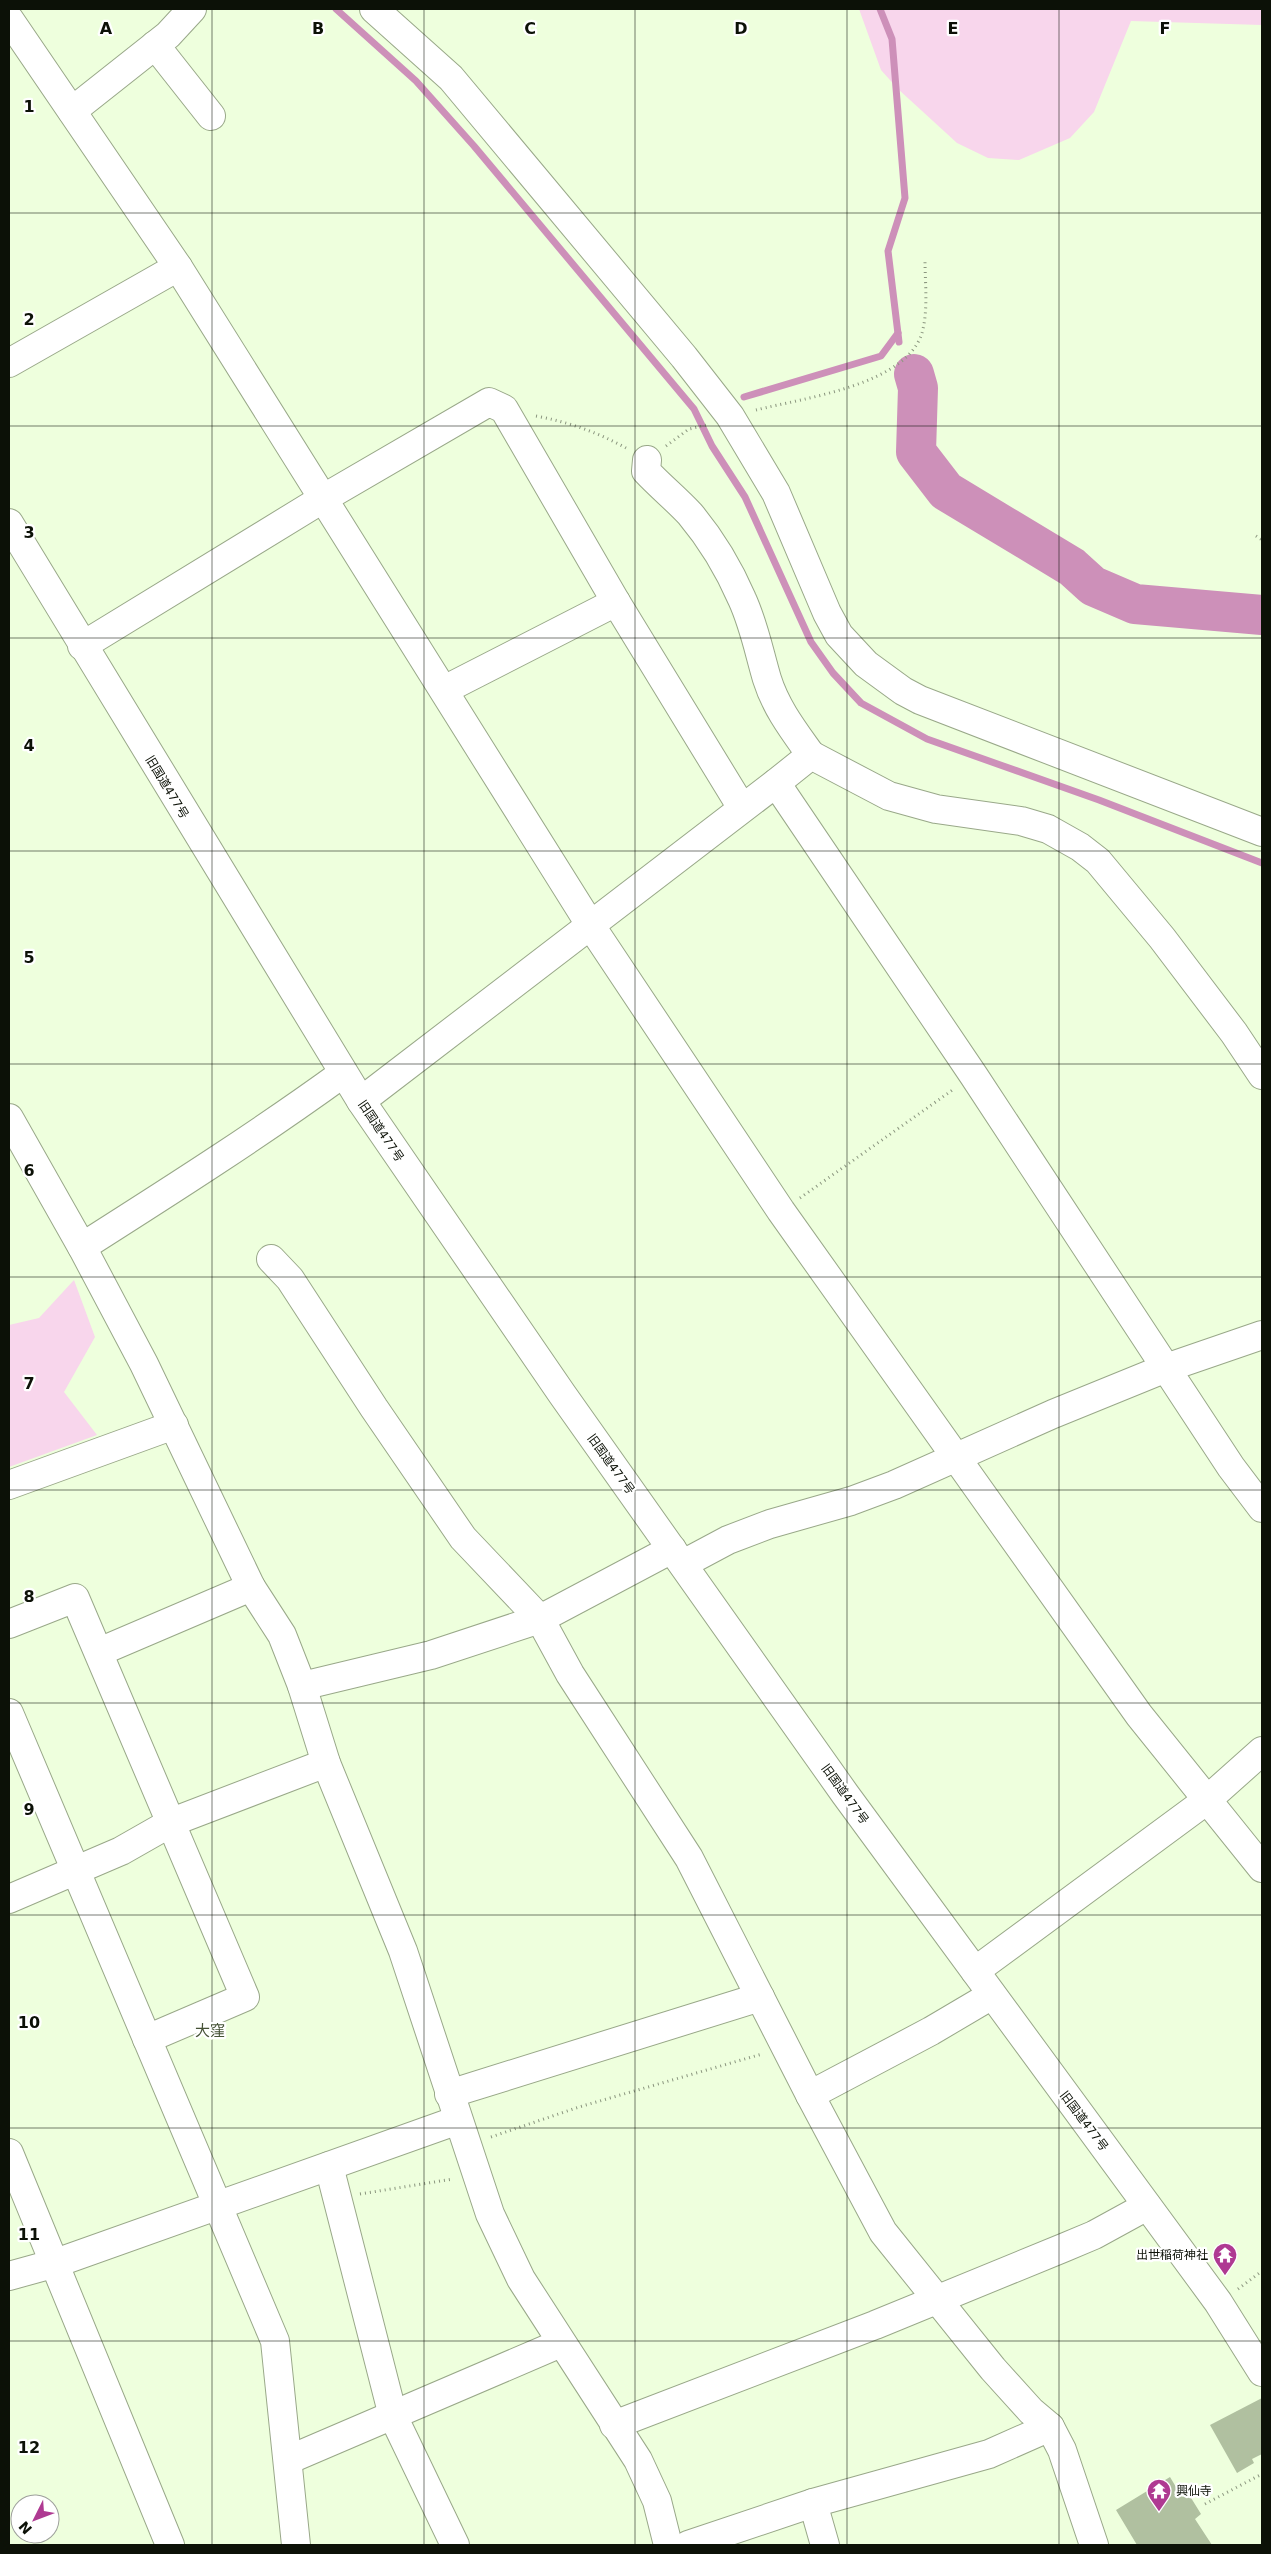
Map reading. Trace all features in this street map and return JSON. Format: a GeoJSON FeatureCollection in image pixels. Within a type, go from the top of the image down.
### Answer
{"type":"FeatureCollection","features":[{"type":"Feature","properties":{"kind":"street"},"geometry":{"type":"LineString","coordinates":[[72,111],[168,35],[192,9]]}},
{"type":"Feature","properties":{"kind":"street"},"geometry":{"type":"LineString","coordinates":[[374,9],[451,78],[678,349],[723,420],[776,493],[827,613],[840,634],[866,664],[903,691],[920,700],[1262,832]]}},
{"type":"Feature","properties":{"kind":"street"},"geometry":{"type":"LineString","coordinates":[[9,19],[178,267],[591,926],[781,1211],[1139,1715],[1262,1868]]}},
{"type":"Feature","properties":{"kind":"street"},"geometry":{"type":"LineString","coordinates":[[155,45],[211,116]]}},
{"type":"Feature","properties":{"kind":"street"},"geometry":{"type":"LineString","coordinates":[[9,362],[178,267]]}},
{"type":"Feature","properties":{"kind":"street"},"geometry":{"type":"LineString","coordinates":[[82,646],[324,498],[489,402],[504,409],[616,602],[742,808]]}},
{"type":"Feature","properties":{"kind":"street"},"geometry":{"type":"LineString","coordinates":[[647,460],[646,471],[689,514],[709,540],[727,569],[743,599],[758,644],[767,680],[785,719],[811,755],[889,796],[936,809],[1021,821],[1048,829],[1080,847],[1098,861],[1162,938],[1234,1034],[1262,1075]]}},
{"type":"Feature","properties":{"kind":"street","name":"旧国道477号"},"geometry":{"type":"LineString","coordinates":[[9,523],[342,1074],[562,1394],[844,1794],[1218,2302],[1262,2372]]}},
{"type":"Feature","properties":{"kind":"street"},"geometry":{"type":"LineString","coordinates":[[444,690],[616,602]]}},
{"type":"Feature","properties":{"kind":"street"},"geometry":{"type":"LineString","coordinates":[[361,1101],[811,755]]}},
{"type":"Feature","properties":{"kind":"street"},"geometry":{"type":"LineString","coordinates":[[776,783],[974,1076],[1236,1474],[1262,1508]]}},
{"type":"Feature","properties":{"kind":"street"},"geometry":{"type":"LineString","coordinates":[[82,1247],[203,1169],[342,1074]]}},
{"type":"Feature","properties":{"kind":"street"},"geometry":{"type":"LineString","coordinates":[[9,1118],[82,1247],[174,1425],[251,1587],[282,1636],[302,1686],[326,1763],[403,1951],[490,2214],[506,2251],[561,2343],[638,2460],[657,2501],[668,2545]]}},
{"type":"Feature","properties":{"kind":"street"},"geometry":{"type":"LineString","coordinates":[[272,1258],[290,1279],[374,1408],[463,1538],[494,1568],[540,1619],[570,1674],[689,1858],[810,2095],[883,2232],[935,2299],[1016,2396],[1050,2427],[1062,2450],[1094,2545]]}},
{"type":"Feature","properties":{"kind":"street"},"geometry":{"type":"LineString","coordinates":[[302,1686],[431,1655],[540,1619],[678,1557],[770,1524],[851,1501],[956,1459],[1007,1433],[1166,1368],[1262,1335]]}},
{"type":"Feature","properties":{"kind":"street"},"geometry":{"type":"LineString","coordinates":[[9,1485],[174,1425]]}},
{"type":"Feature","properties":{"kind":"street"},"geometry":{"type":"LineString","coordinates":[[99,1652],[251,1587]]}},
{"type":"Feature","properties":{"kind":"street"},"geometry":{"type":"LineString","coordinates":[[9,1624],[75,1598],[245,1997],[147,2039]]}},
{"type":"Feature","properties":{"kind":"street"},"geometry":{"type":"LineString","coordinates":[[9,1713],[275,2341],[296,2545]]}},
{"type":"Feature","properties":{"kind":"street"},"geometry":{"type":"LineString","coordinates":[[975,1971],[1207,1800],[1262,1751]]}},
{"type":"Feature","properties":{"kind":"street"},"geometry":{"type":"LineString","coordinates":[[9,1899],[76,1872],[121,1851],[172,1822],[326,1763]]}},
{"type":"Feature","properties":{"kind":"street"},"geometry":{"type":"LineString","coordinates":[[810,2095],[931,2031],[992,1995]]}},
{"type":"Feature","properties":{"kind":"street"},"geometry":{"type":"LineString","coordinates":[[449,2094],[760,1997]]}},
{"type":"Feature","properties":{"kind":"street"},"geometry":{"type":"LineString","coordinates":[[9,2276],[56,2263],[329,2166],[462,2133]]}},
{"type":"Feature","properties":{"kind":"street"},"geometry":{"type":"LineString","coordinates":[[9,2153],[56,2263],[170,2545]]}},
{"type":"Feature","properties":{"kind":"street"},"geometry":{"type":"LineString","coordinates":[[329,2166],[393,2416],[454,2545]]}},
{"type":"Feature","properties":{"kind":"street"},"geometry":{"type":"LineString","coordinates":[[614,2425],[875,2325],[1078,2242],[1147,2206]]}},
{"type":"Feature","properties":{"kind":"street"},"geometry":{"type":"LineString","coordinates":[[288,2460],[561,2343]]}},
{"type":"Feature","properties":{"kind":"street"},"geometry":{"type":"LineString","coordinates":[[688,2545],[813,2503],[989,2454],[1050,2427]]}},
{"type":"Feature","properties":{"kind":"street"},"geometry":{"type":"LineString","coordinates":[[813,2503],[825,2545]]}},
{"type":"Feature","properties":{"kind":"path"},"geometry":{"type":"LineString","coordinates":[[504,409],[563,421],[603,436],[647,460],[689,429],[868,382],[903,361],[917,344],[923,330],[925,260]]}},
{"type":"Feature","properties":{"kind":"path"},"geometry":{"type":"LineString","coordinates":[[1256,536],[1262,540]]}},
{"type":"Feature","properties":{"kind":"path"},"geometry":{"type":"LineString","coordinates":[[781,1211],[974,1076]]}},
{"type":"Feature","properties":{"kind":"path"},"geometry":{"type":"LineString","coordinates":[[462,2133],[579,2107],[786,2047]]}},
{"type":"Feature","properties":{"kind":"path"},"geometry":{"type":"LineString","coordinates":[[338,2197],[477,2176]]}},
{"type":"Feature","properties":{"kind":"path"},"geometry":{"type":"LineString","coordinates":[[1235,2292],[1262,2271]]}},
{"type":"Feature","properties":{"kind":"path"},"geometry":{"type":"LineString","coordinates":[[1205,2504],[1262,2474]]}},
{"type":"Feature","properties":{"kind":"shaded area"},"geometry":{"type":"Polygon","coordinates":[[[859,9],[1262,9],[1262,25],[1131,21],[1094,112],[1070,138],[1019,160],[988,158],[957,143],[898,89],[881,70],[859,9]]]}},
{"type":"Feature","properties":{"kind":"shaded area"},"geometry":{"type":"Polygon","coordinates":[[[74,1280],[95,1337],[64,1392],[97,1435],[9,1467],[9,1325],[39,1318],[74,1280]]]}},
{"type":"Feature","properties":{"kind":"building"},"geometry":{"type":"Polygon","coordinates":[[[1262,2398],[1262,2454],[1252,2459],[1254,2463],[1237,2473],[1210,2425],[1262,2398]]]}},
{"type":"Feature","properties":{"kind":"building","name":"興仙寺"},"geometry":{"type":"Polygon","coordinates":[[[1170,2477],[1182,2497],[1188,2493],[1201,2514],[1195,2519],[1212,2545],[1137,2545],[1116,2510],[1170,2477]]]}},
{"type":"Feature","properties":{"kind":"waterway"},"geometry":{"type":"LineString","coordinates":[[336,9],[416,81],[474,146],[694,409],[712,446],[745,497],[811,642],[833,673],[861,703],[927,739],[1099,800],[1262,863]]}},
{"type":"Feature","properties":{"kind":"waterway"},"geometry":{"type":"LineString","coordinates":[[880,9],[892,39],[905,198],[888,251],[899,342]]}},
{"type":"Feature","properties":{"kind":"waterway"},"geometry":{"type":"LineString","coordinates":[[744,397],[881,356],[898,333]]}},
{"type":"Feature","properties":{"kind":"waterway"},"geometry":{"type":"LineString","coordinates":[[914,374],[918,388],[916,452],[946,491],[1072,567],[1093,586],[1135,604],[1262,615]]}},
{"type":"Feature","properties":{"kind":"place","name":"出世稲荷神社"},"geometry":{"type":"Point","coordinates":[1225,2276]}},
{"type":"Feature","properties":{"kind":"place","name":"興仙寺"},"geometry":{"type":"Point","coordinates":[1159,2512]}},
{"type":"Feature","properties":{"kind":"district","name":"大窪"},"geometry":{"type":"Point","coordinates":[210,2031]}}]}
